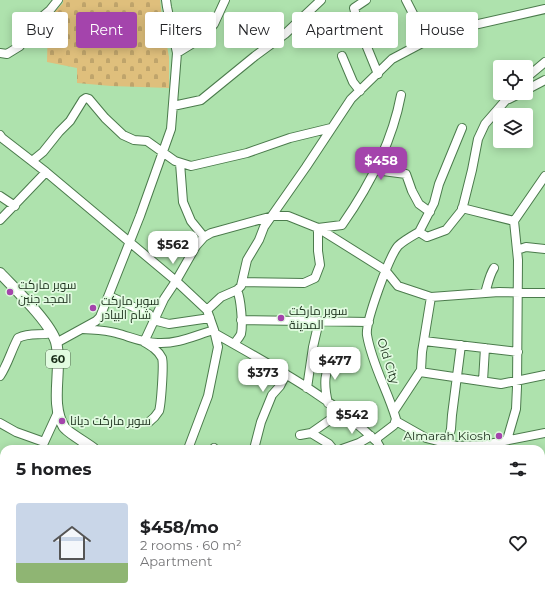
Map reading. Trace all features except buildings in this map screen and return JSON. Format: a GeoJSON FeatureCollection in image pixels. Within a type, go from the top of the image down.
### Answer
{"type":"FeatureCollection","features":[{"type":"Feature","properties":{"kind":"main road","name":"60"},"geometry":{"type":"LineString","coordinates":[[0,273],[33,309],[54,338],[58,358],[58,412],[64,428],[88,445]]}},
{"type":"Feature","properties":{"kind":"street"},"geometry":{"type":"LineString","coordinates":[[0,53],[7,54],[20,46],[24,32],[50,10],[58,0]]}},
{"type":"Feature","properties":{"kind":"street"},"geometry":{"type":"LineString","coordinates":[[0,376],[18,338],[29,334],[46,334],[54,338],[83,329],[98,320],[109,296],[130,243],[171,129],[177,53],[166,0]]}},
{"type":"Feature","properties":{"kind":"street"},"geometry":{"type":"LineString","coordinates":[[177,53],[203,37],[214,24],[225,0]]}},
{"type":"Feature","properties":{"kind":"street"},"geometry":{"type":"LineString","coordinates":[[173,106],[201,100],[255,56],[285,34],[321,0]]}},
{"type":"Feature","properties":{"kind":"street"},"geometry":{"type":"LineString","coordinates":[[366,0],[354,8],[360,30],[378,74]]}},
{"type":"Feature","properties":{"kind":"street"},"geometry":{"type":"LineString","coordinates":[[406,0],[412,12]]}},
{"type":"Feature","properties":{"kind":"street"},"geometry":{"type":"LineString","coordinates":[[478,24],[545,9]]}},
{"type":"Feature","properties":{"kind":"street"},"geometry":{"type":"LineString","coordinates":[[207,310],[221,297],[237,290],[243,282],[248,260],[259,240],[264,226],[273,216],[351,99],[392,59],[413,48]]}},
{"type":"Feature","properties":{"kind":"street"},"geometry":{"type":"LineString","coordinates":[[342,56],[353,82],[360,91]]}},
{"type":"Feature","properties":{"kind":"street"},"geometry":{"type":"LineString","coordinates":[[533,72],[545,62]]}},
{"type":"Feature","properties":{"kind":"street"},"geometry":{"type":"LineString","coordinates":[[533,86],[545,80]]}},
{"type":"Feature","properties":{"kind":"street"},"geometry":{"type":"LineString","coordinates":[[318,228],[342,225],[364,191],[375,170],[391,132],[401,95]]}},
{"type":"Feature","properties":{"kind":"street"},"geometry":{"type":"LineString","coordinates":[[32,161],[44,152],[59,132],[70,121],[83,100],[86,98],[90,100],[105,118],[123,135],[134,140],[147,141],[170,158],[191,166],[236,156],[258,150],[285,139],[331,128]]}},
{"type":"Feature","properties":{"kind":"street"},"geometry":{"type":"LineString","coordinates":[[462,128],[439,184],[436,198],[430,212],[418,232],[427,237],[446,230],[462,208],[478,139],[485,124],[506,100]]}},
{"type":"Feature","properties":{"kind":"street"},"geometry":{"type":"LineString","coordinates":[[0,136],[46,172],[176,280],[207,310],[215,332],[218,347],[208,396],[190,445]]}},
{"type":"Feature","properties":{"kind":"street"},"geometry":{"type":"LineString","coordinates":[[180,163],[183,202],[191,221],[204,236]]}},
{"type":"Feature","properties":{"kind":"street"},"geometry":{"type":"LineString","coordinates":[[375,170],[406,174],[412,191],[419,204],[430,212]]}},
{"type":"Feature","properties":{"kind":"street"},"geometry":{"type":"LineString","coordinates":[[0,220],[46,172]]}},
{"type":"Feature","properties":{"kind":"street"},"geometry":{"type":"LineString","coordinates":[[507,440],[517,407],[518,292],[517,250],[514,221],[545,176]]}},
{"type":"Feature","properties":{"kind":"street"},"geometry":{"type":"LineString","coordinates":[[0,196],[15,206]]}},
{"type":"Feature","properties":{"kind":"street"},"geometry":{"type":"LineString","coordinates":[[462,208],[514,221]]}},
{"type":"Feature","properties":{"kind":"street"},"geometry":{"type":"LineString","coordinates":[[144,342],[164,299],[196,246],[204,236],[273,216],[288,216],[318,228],[385,270],[398,286],[431,297],[485,293],[545,293]]}},
{"type":"Feature","properties":{"kind":"street"},"geometry":{"type":"LineString","coordinates":[[243,282],[304,283],[314,278],[320,265],[318,252],[318,228]]}},
{"type":"Feature","properties":{"kind":"street","name":"Old City"},"geometry":{"type":"LineString","coordinates":[[396,421],[394,411],[380,380],[366,333],[385,270],[399,246],[418,232]]}},
{"type":"Feature","properties":{"kind":"street"},"geometry":{"type":"LineString","coordinates":[[517,250],[526,247],[545,249]]}},
{"type":"Feature","properties":{"kind":"street"},"geometry":{"type":"LineString","coordinates":[[485,293],[490,275],[494,268]]}},
{"type":"Feature","properties":{"kind":"street"},"geometry":{"type":"LineString","coordinates":[[234,344],[240,334],[241,320],[240,298],[237,290]]}},
{"type":"Feature","properties":{"kind":"street"},"geometry":{"type":"LineString","coordinates":[[109,296],[149,314],[153,320],[169,324],[210,318]]}},
{"type":"Feature","properties":{"kind":"street"},"geometry":{"type":"LineString","coordinates":[[394,411],[422,368],[424,341],[431,297]]}},
{"type":"Feature","properties":{"kind":"street"},"geometry":{"type":"LineString","coordinates":[[241,320],[369,322]]}},
{"type":"Feature","properties":{"kind":"street"},"geometry":{"type":"LineString","coordinates":[[307,388],[318,321]]}},
{"type":"Feature","properties":{"kind":"street"},"geometry":{"type":"LineString","coordinates":[[83,329],[108,331],[144,342],[158,343],[178,341],[215,332],[286,374],[328,402],[357,423],[378,445]]}},
{"type":"Feature","properties":{"kind":"street"},"geometry":{"type":"LineString","coordinates":[[424,341],[518,352]]}},
{"type":"Feature","properties":{"kind":"street"},"geometry":{"type":"LineString","coordinates":[[144,342],[155,349],[162,359],[163,376],[159,409],[149,422]]}},
{"type":"Feature","properties":{"kind":"street"},"geometry":{"type":"LineString","coordinates":[[447,444],[451,429],[461,345]]}},
{"type":"Feature","properties":{"kind":"street"},"geometry":{"type":"LineString","coordinates":[[484,381],[485,348]]}},
{"type":"Feature","properties":{"kind":"street"},"geometry":{"type":"LineString","coordinates":[[328,402],[325,386],[326,372],[330,362],[335,357]]}},
{"type":"Feature","properties":{"kind":"street"},"geometry":{"type":"LineString","coordinates":[[420,372],[501,384],[545,375]]}},
{"type":"Feature","properties":{"kind":"street"},"geometry":{"type":"LineString","coordinates":[[255,445],[261,422],[272,395],[280,386],[286,374]]}},
{"type":"Feature","properties":{"kind":"street"},"geometry":{"type":"LineString","coordinates":[[43,445],[58,412]]}},
{"type":"Feature","properties":{"kind":"street"},"geometry":{"type":"LineString","coordinates":[[300,435],[312,433],[341,412]]}},
{"type":"Feature","properties":{"kind":"street"},"geometry":{"type":"LineString","coordinates":[[379,445],[378,437],[394,425],[396,421],[426,438],[452,445]]}},
{"type":"Feature","properties":{"kind":"street"},"geometry":{"type":"LineString","coordinates":[[0,423],[41,445]]}},
{"type":"Feature","properties":{"kind":"street"},"geometry":{"type":"LineString","coordinates":[[496,445],[507,440],[545,432]]}},
{"type":"Feature","properties":{"kind":"street"},"geometry":{"type":"LineString","coordinates":[[312,433],[330,445]]}},
{"type":"Feature","properties":{"kind":"street"},"geometry":{"type":"LineString","coordinates":[[353,445],[371,436]]}},
{"type":"Feature","properties":{"kind":"green space"},"geometry":{"type":"Polygon","coordinates":[[[63,0],[160,0],[161,12],[145,12],[145,48],[167,48],[169,57],[169,88],[77,83],[77,68],[47,62],[47,48],[68,48],[68,12],[55,12],[63,3],[63,0]]]}},
{"type":"Feature","properties":{"kind":"place","name":"سوبر ماركت المجد جنين"},"geometry":{"type":"Point","coordinates":[10,292]}},
{"type":"Feature","properties":{"kind":"place","name":"سوبر ماركت شام البيادر"},"geometry":{"type":"Point","coordinates":[93,308]}},
{"type":"Feature","properties":{"kind":"place","name":"سوبر ماركت المدينة"},"geometry":{"type":"Point","coordinates":[281,318]}},
{"type":"Feature","properties":{"kind":"place","name":"سوبر ماركت ديانا"},"geometry":{"type":"Point","coordinates":[62,421]}},
{"type":"Feature","properties":{"kind":"place","name":"Almarah Kiosh"},"geometry":{"type":"Point","coordinates":[499,436]}}]}
